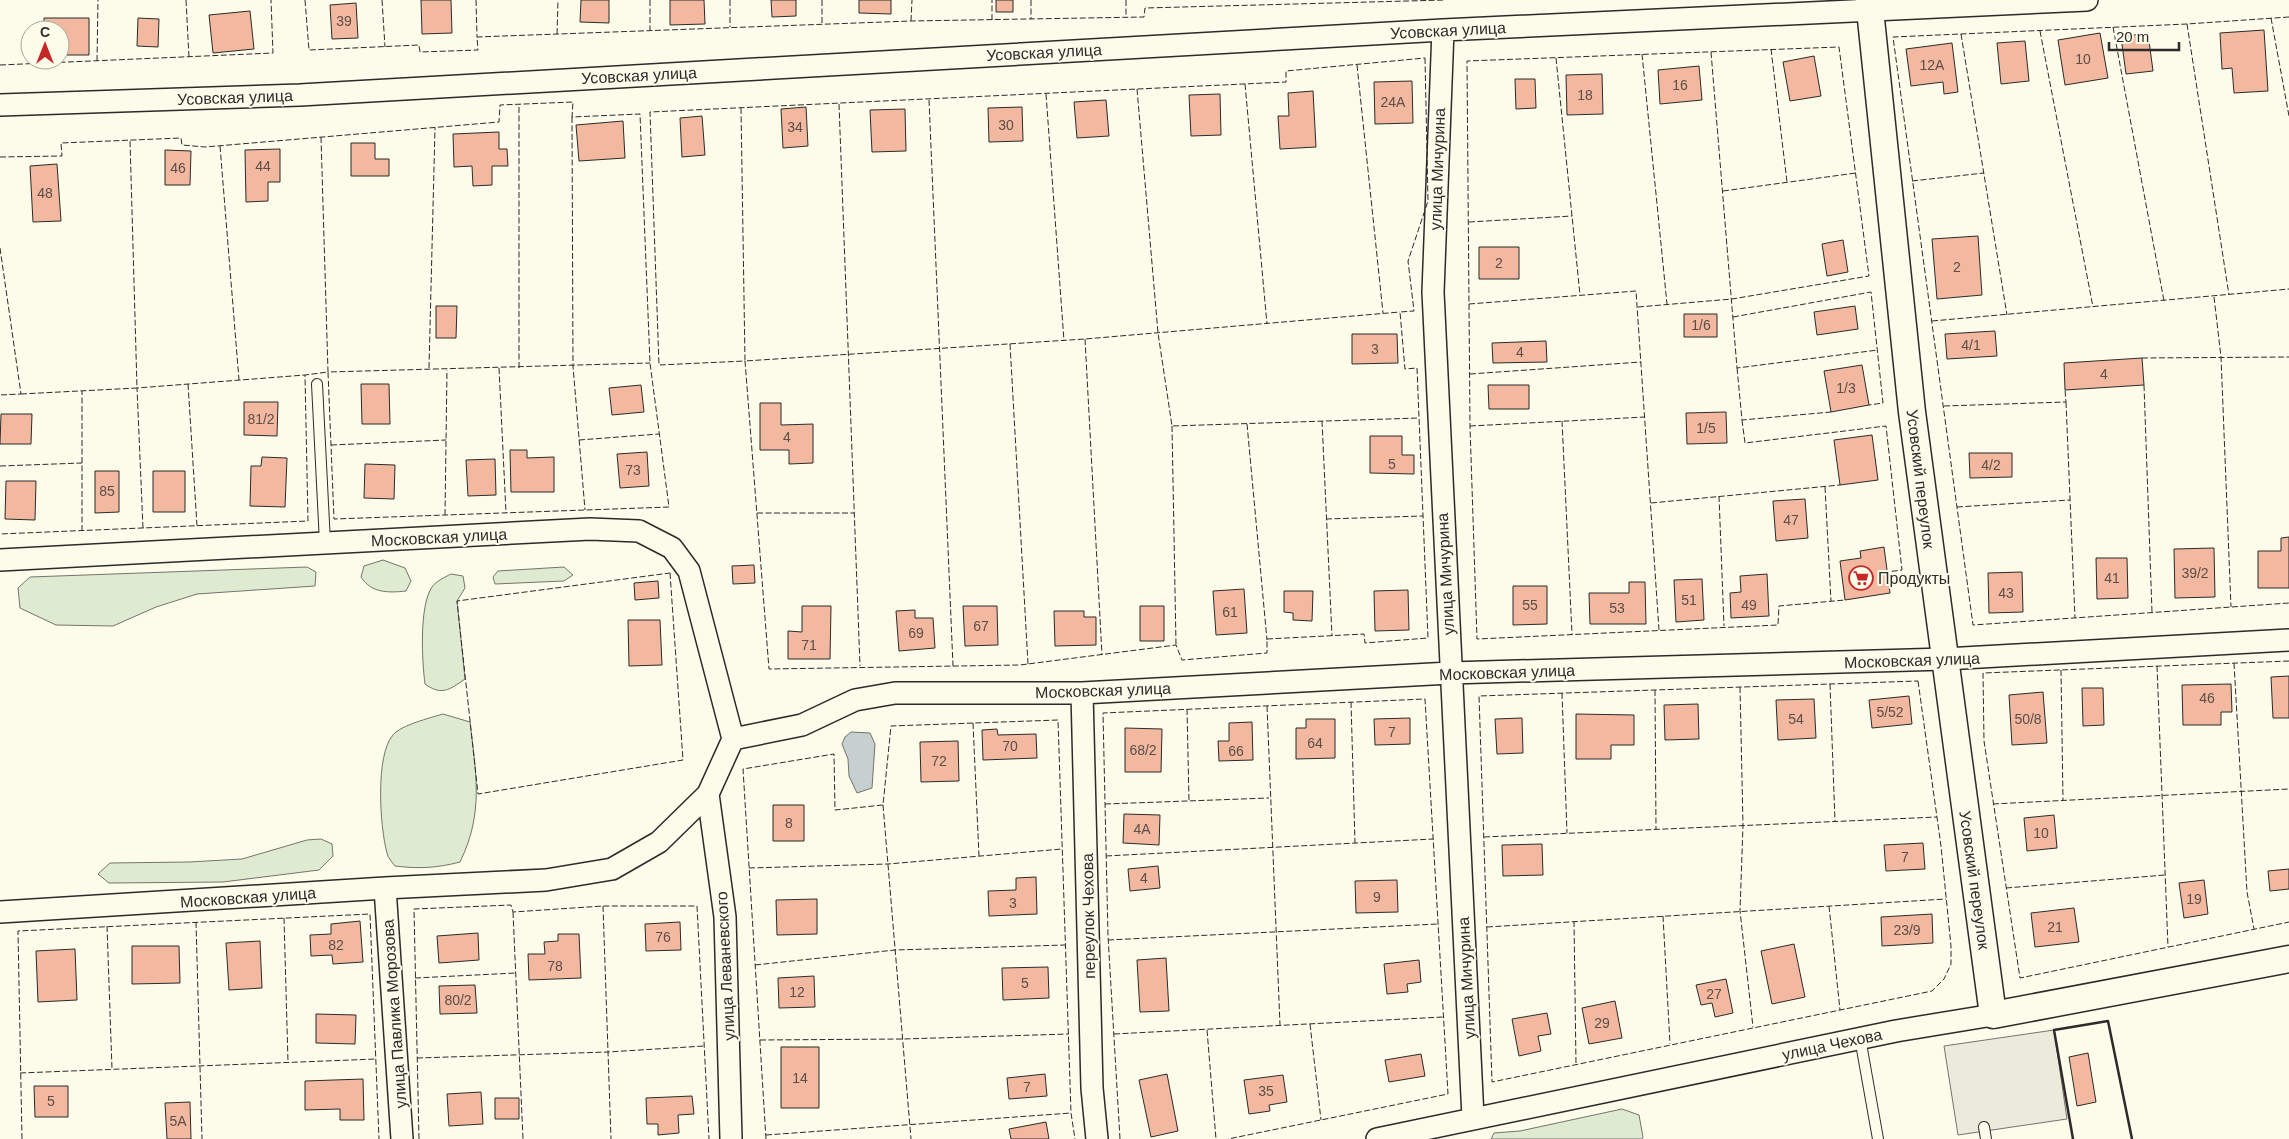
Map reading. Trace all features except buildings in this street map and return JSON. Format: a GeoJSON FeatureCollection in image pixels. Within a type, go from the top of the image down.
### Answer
{"type":"FeatureCollection","features":[{"type":"Feature","properties":{"kind":"street","name":"Усовская улица"},"geometry":{"type":"LineString","coordinates":[[0,105],[300,95],[1869,5],[2088,0]]}},
{"type":"Feature","properties":{"kind":"street","name":"Усовский переулок"},"geometry":{"type":"LineString","coordinates":[[1869,5],[1912,412],[1993,1015]]}},
{"type":"Feature","properties":{"kind":"street","name":"улица Мичурина"},"geometry":{"type":"LineString","coordinates":[[1442,30],[1433,292],[1473,1118]]}},
{"type":"Feature","properties":{"kind":"street","name":"Московская улица"},"geometry":{"type":"LineString","coordinates":[[0,560],[590,529],[639,532],[672,548],[689,571],[733,739],[708,794],[659,842],[612,868],[546,880],[0,912]]}},
{"type":"Feature","properties":{"kind":"street","name":"Московская улица"},"geometry":{"type":"LineString","coordinates":[[733,739],[802,725],[855,700],[895,693],[1082,693],[1450,673],[1945,659],[2289,640]]}},
{"type":"Feature","properties":{"kind":"street","name":"переулок Чехова"},"geometry":{"type":"LineString","coordinates":[[1082,693],[1092,1088],[1097,1139]]}},
{"type":"Feature","properties":{"kind":"street","name":"улица Леваневского"},"geometry":{"type":"LineString","coordinates":[[708,794],[726,917],[731,1139]]}},
{"type":"Feature","properties":{"kind":"street","name":"улица Павлика Морозова"},"geometry":{"type":"LineString","coordinates":[[385,888],[402,1139]]}},
{"type":"Feature","properties":{"kind":"street","name":"улица Чехова"},"geometry":{"type":"LineString","coordinates":[[1377,1139],[1860,1038],[1993,1015],[2289,958]]}},
{"type":"Feature","properties":{"kind":"lane"},"geometry":{"type":"LineString","coordinates":[[317,384],[326,543]]}},
{"type":"Feature","properties":{"kind":"lane"},"geometry":{"type":"LineString","coordinates":[[1860,1038],[1878,1139]]}},
{"type":"Feature","properties":{"kind":"lane"},"geometry":{"type":"LineString","coordinates":[[1984,1127],[1986,1139]]}},
{"type":"Feature","properties":{"kind":"green space"},"geometry":{"type":"Polygon","coordinates":[[[383,560],[405,568],[411,581],[406,591],[381,591],[370,586],[361,577],[364,566],[383,560]]]}},
{"type":"Feature","properties":{"kind":"green space"},"geometry":{"type":"Polygon","coordinates":[[[307,567],[316,572],[315,586],[197,594],[156,607],[113,626],[56,625],[20,608],[18,588],[30,577],[307,567]]]}},
{"type":"Feature","properties":{"kind":"green space"},"geometry":{"type":"Polygon","coordinates":[[[564,567],[573,575],[564,581],[495,584],[493,577],[498,571],[564,567]]]}},
{"type":"Feature","properties":{"kind":"green space"},"geometry":{"type":"Polygon","coordinates":[[[451,574],[463,576],[465,588],[457,601],[465,679],[450,689],[441,691],[425,684],[422,648],[423,620],[432,587],[438,581],[451,574]]]}},
{"type":"Feature","properties":{"kind":"green space"},"geometry":{"type":"Polygon","coordinates":[[[443,714],[470,722],[476,793],[473,827],[468,844],[460,862],[428,867],[395,866],[387,853],[382,827],[381,775],[387,745],[393,735],[402,728],[443,714]]]}},
{"type":"Feature","properties":{"kind":"green space"},"geometry":{"type":"Polygon","coordinates":[[[321,839],[332,844],[333,856],[319,870],[223,882],[109,883],[98,874],[110,863],[242,859],[307,840],[321,839]]]}},
{"type":"Feature","properties":{"kind":"green space"},"geometry":{"type":"Polygon","coordinates":[[[1622,1109],[1639,1115],[1642,1139],[1491,1139],[1494,1133],[1520,1131],[1622,1109]]]}},
{"type":"Feature","properties":{"kind":"shaded area"},"geometry":{"type":"Polygon","coordinates":[[[851,732],[870,733],[875,744],[872,788],[857,793],[849,776],[848,759],[842,744],[845,737],[851,732]]]}},
{"type":"Feature","properties":{"kind":"shaded area"},"geometry":{"type":"Polygon","coordinates":[[[2054,1030],[2067,1119],[1958,1135],[1944,1046],[2054,1030]]]}},
{"type":"Feature","properties":{"kind":"fence"},"geometry":{"type":"LineString","coordinates":[[97,61],[98,0]]}},
{"type":"Feature","properties":{"kind":"fence"},"geometry":{"type":"LineString","coordinates":[[186,0],[189,57]]}},
{"type":"Feature","properties":{"kind":"fence"},"geometry":{"type":"LineString","coordinates":[[0,65],[273,53],[271,0]]}},
{"type":"Feature","properties":{"kind":"fence"},"geometry":{"type":"LineString","coordinates":[[305,0],[309,50],[419,45],[420,52],[478,50],[477,37],[911,21],[1144,17],[1145,8],[1445,0]]}},
{"type":"Feature","properties":{"kind":"fence"},"geometry":{"type":"LineString","coordinates":[[382,0],[385,47]]}},
{"type":"Feature","properties":{"kind":"fence"},"geometry":{"type":"LineString","coordinates":[[476,0],[477,37]]}},
{"type":"Feature","properties":{"kind":"fence"},"geometry":{"type":"LineString","coordinates":[[557,34],[558,0]]}},
{"type":"Feature","properties":{"kind":"fence"},"geometry":{"type":"LineString","coordinates":[[650,0],[650,30]]}},
{"type":"Feature","properties":{"kind":"fence"},"geometry":{"type":"LineString","coordinates":[[730,0],[730,27]]}},
{"type":"Feature","properties":{"kind":"fence"},"geometry":{"type":"LineString","coordinates":[[822,0],[822,24]]}},
{"type":"Feature","properties":{"kind":"fence"},"geometry":{"type":"LineString","coordinates":[[911,21],[912,0]]}},
{"type":"Feature","properties":{"kind":"fence"},"geometry":{"type":"LineString","coordinates":[[992,0],[992,20]]}},
{"type":"Feature","properties":{"kind":"fence"},"geometry":{"type":"LineString","coordinates":[[1031,0],[1031,19]]}},
{"type":"Feature","properties":{"kind":"fence"},"geometry":{"type":"LineString","coordinates":[[1126,0],[1126,17]]}},
{"type":"Feature","properties":{"kind":"fence"},"geometry":{"type":"LineString","coordinates":[[2289,17],[2187,24],[1893,37],[1973,625],[2289,603]]}},
{"type":"Feature","properties":{"kind":"fence"},"geometry":{"type":"LineString","coordinates":[[2271,18],[2289,116]]}},
{"type":"Feature","properties":{"kind":"fence"},"geometry":{"type":"LineString","coordinates":[[2187,24],[2229,295]]}},
{"type":"Feature","properties":{"kind":"fence"},"geometry":{"type":"LineString","coordinates":[[2113,27],[2164,301]]}},
{"type":"Feature","properties":{"kind":"fence"},"geometry":{"type":"LineString","coordinates":[[2040,31],[2093,307]]}},
{"type":"Feature","properties":{"kind":"fence"},"geometry":{"type":"LineString","coordinates":[[1961,34],[2007,315]]}},
{"type":"Feature","properties":{"kind":"fence"},"geometry":{"type":"LineString","coordinates":[[1638,307],[1732,299],[1869,276],[1839,47],[1467,61],[1470,426],[1477,639],[1778,625],[1779,606],[1845,600]]}},
{"type":"Feature","properties":{"kind":"fence"},"geometry":{"type":"LineString","coordinates":[[1771,49],[1787,182]]}},
{"type":"Feature","properties":{"kind":"fence"},"geometry":{"type":"LineString","coordinates":[[1711,52],[1737,368],[1878,350]]}},
{"type":"Feature","properties":{"kind":"fence"},"geometry":{"type":"LineString","coordinates":[[1642,54],[1667,304]]}},
{"type":"Feature","properties":{"kind":"fence"},"geometry":{"type":"LineString","coordinates":[[1425,58],[1428,201],[1408,261],[1414,311],[1400,312],[1405,369],[1417,368],[1428,638],[1365,643],[1364,634],[1267,639],[1267,653],[1182,660],[1176,645],[1020,665],[769,669],[745,361],[659,365],[650,112],[1286,82],[1286,71],[1425,58]]}},
{"type":"Feature","properties":{"kind":"fence"},"geometry":{"type":"LineString","coordinates":[[1556,58],[1580,295]]}},
{"type":"Feature","properties":{"kind":"fence"},"geometry":{"type":"LineString","coordinates":[[1357,65],[1383,313]]}},
{"type":"Feature","properties":{"kind":"fence"},"geometry":{"type":"LineString","coordinates":[[1245,84],[1267,324]]}},
{"type":"Feature","properties":{"kind":"fence"},"geometry":{"type":"LineString","coordinates":[[1137,89],[1158,333],[1172,426],[1419,418]]}},
{"type":"Feature","properties":{"kind":"fence"},"geometry":{"type":"LineString","coordinates":[[1046,94],[1064,341]]}},
{"type":"Feature","properties":{"kind":"fence"},"geometry":{"type":"LineString","coordinates":[[929,100],[953,666]]}},
{"type":"Feature","properties":{"kind":"fence"},"geometry":{"type":"LineString","coordinates":[[0,157],[62,156],[61,143],[181,138],[182,145],[205,147],[499,122],[500,105],[573,102],[572,117],[640,114],[650,363],[669,507],[334,519],[328,372],[305,375],[308,521],[0,534]]}},
{"type":"Feature","properties":{"kind":"fence"},"geometry":{"type":"LineString","coordinates":[[519,104],[519,368]]}},
{"type":"Feature","properties":{"kind":"fence"},"geometry":{"type":"LineString","coordinates":[[839,104],[860,666]]}},
{"type":"Feature","properties":{"kind":"fence"},"geometry":{"type":"LineString","coordinates":[[741,108],[745,361],[1085,339],[1400,312]]}},
{"type":"Feature","properties":{"kind":"fence"},"geometry":{"type":"LineString","coordinates":[[572,117],[573,366],[585,510]]}},
{"type":"Feature","properties":{"kind":"fence"},"geometry":{"type":"LineString","coordinates":[[429,368],[435,128]]}},
{"type":"Feature","properties":{"kind":"fence"},"geometry":{"type":"LineString","coordinates":[[321,137],[328,372],[650,363]]}},
{"type":"Feature","properties":{"kind":"fence"},"geometry":{"type":"LineString","coordinates":[[21,394],[137,388],[130,140]]}},
{"type":"Feature","properties":{"kind":"fence"},"geometry":{"type":"LineString","coordinates":[[220,146],[239,380]]}},
{"type":"Feature","properties":{"kind":"fence"},"geometry":{"type":"LineString","coordinates":[[1723,191],[1856,173]]}},
{"type":"Feature","properties":{"kind":"fence"},"geometry":{"type":"LineString","coordinates":[[1912,181],[1984,173]]}},
{"type":"Feature","properties":{"kind":"fence"},"geometry":{"type":"LineString","coordinates":[[1469,222],[1572,216]]}},
{"type":"Feature","properties":{"kind":"fence"},"geometry":{"type":"LineString","coordinates":[[0,248],[21,394],[0,395]]}},
{"type":"Feature","properties":{"kind":"fence"},"geometry":{"type":"LineString","coordinates":[[1932,321],[2289,289]]}},
{"type":"Feature","properties":{"kind":"fence"},"geometry":{"type":"LineString","coordinates":[[1469,304],[1636,291],[1659,630]]}},
{"type":"Feature","properties":{"kind":"fence"},"geometry":{"type":"LineString","coordinates":[[1733,317],[1871,292],[1883,403],[1869,405]]}},
{"type":"Feature","properties":{"kind":"fence"},"geometry":{"type":"LineString","coordinates":[[2214,297],[2221,357],[2231,607]]}},
{"type":"Feature","properties":{"kind":"fence"},"geometry":{"type":"LineString","coordinates":[[1085,339],[1102,655]]}},
{"type":"Feature","properties":{"kind":"fence"},"geometry":{"type":"LineString","coordinates":[[1010,344],[1028,664]]}},
{"type":"Feature","properties":{"kind":"fence"},"geometry":{"type":"LineString","coordinates":[[2142,358],[2289,357]]}},
{"type":"Feature","properties":{"kind":"fence"},"geometry":{"type":"LineString","coordinates":[[1470,374],[1641,362]]}},
{"type":"Feature","properties":{"kind":"fence"},"geometry":{"type":"LineString","coordinates":[[499,368],[506,513]]}},
{"type":"Feature","properties":{"kind":"fence"},"geometry":{"type":"LineString","coordinates":[[1737,368],[1742,420],[1831,412]]}},
{"type":"Feature","properties":{"kind":"fence"},"geometry":{"type":"LineString","coordinates":[[445,515],[447,370]]}},
{"type":"Feature","properties":{"kind":"fence"},"geometry":{"type":"LineString","coordinates":[[143,528],[137,388],[305,375]]}},
{"type":"Feature","properties":{"kind":"fence"},"geometry":{"type":"LineString","coordinates":[[188,384],[197,526]]}},
{"type":"Feature","properties":{"kind":"fence"},"geometry":{"type":"LineString","coordinates":[[2144,385],[2152,612]]}},
{"type":"Feature","properties":{"kind":"fence"},"geometry":{"type":"LineString","coordinates":[[1944,406],[2066,402],[2065,390]]}},
{"type":"Feature","properties":{"kind":"fence"},"geometry":{"type":"LineString","coordinates":[[82,391],[82,531]]}},
{"type":"Feature","properties":{"kind":"fence"},"geometry":{"type":"LineString","coordinates":[[2066,402],[2075,618]]}},
{"type":"Feature","properties":{"kind":"fence"},"geometry":{"type":"LineString","coordinates":[[1470,426],[1645,417]]}},
{"type":"Feature","properties":{"kind":"fence"},"geometry":{"type":"LineString","coordinates":[[1742,420],[1745,443],[1886,426],[1902,570],[1887,572]]}},
{"type":"Feature","properties":{"kind":"fence"},"geometry":{"type":"LineString","coordinates":[[1322,421],[1332,636]]}},
{"type":"Feature","properties":{"kind":"fence"},"geometry":{"type":"LineString","coordinates":[[1562,421],[1572,634]]}},
{"type":"Feature","properties":{"kind":"fence"},"geometry":{"type":"LineString","coordinates":[[1247,424],[1267,640]]}},
{"type":"Feature","properties":{"kind":"fence"},"geometry":{"type":"LineString","coordinates":[[1172,426],[1176,645]]}},
{"type":"Feature","properties":{"kind":"fence"},"geometry":{"type":"LineString","coordinates":[[579,440],[659,434]]}},
{"type":"Feature","properties":{"kind":"fence"},"geometry":{"type":"LineString","coordinates":[[331,445],[446,440]]}},
{"type":"Feature","properties":{"kind":"fence"},"geometry":{"type":"LineString","coordinates":[[0,466],[82,463]]}},
{"type":"Feature","properties":{"kind":"fence"},"geometry":{"type":"LineString","coordinates":[[1651,503],[1840,485]]}},
{"type":"Feature","properties":{"kind":"fence"},"geometry":{"type":"LineString","coordinates":[[1825,487],[1831,601]]}},
{"type":"Feature","properties":{"kind":"fence"},"geometry":{"type":"LineString","coordinates":[[1719,496],[1724,626]]}},
{"type":"Feature","properties":{"kind":"fence"},"geometry":{"type":"LineString","coordinates":[[1957,507],[2070,500]]}},
{"type":"Feature","properties":{"kind":"fence"},"geometry":{"type":"LineString","coordinates":[[757,513],[854,513]]}},
{"type":"Feature","properties":{"kind":"fence"},"geometry":{"type":"LineString","coordinates":[[1326,519],[1423,516]]}},
{"type":"Feature","properties":{"kind":"fence"},"geometry":{"type":"LineString","coordinates":[[670,573],[683,760],[478,794],[457,601],[670,573]]}},
{"type":"Feature","properties":{"kind":"fence"},"geometry":{"type":"LineString","coordinates":[[2289,661],[1983,673],[1984,741],[2020,978],[2289,922]]}},
{"type":"Feature","properties":{"kind":"fence"},"geometry":{"type":"LineString","coordinates":[[2234,663],[2247,892],[2254,929]]}},
{"type":"Feature","properties":{"kind":"fence"},"geometry":{"type":"LineString","coordinates":[[2157,666],[2168,947]]}},
{"type":"Feature","properties":{"kind":"fence"},"geometry":{"type":"LineString","coordinates":[[2061,670],[2063,800]]}},
{"type":"Feature","properties":{"kind":"fence"},"geometry":{"type":"LineString","coordinates":[[1918,681],[1941,846],[1951,946],[1951,964],[1944,979],[1932,991],[1492,1082],[1479,696],[1918,681]]}},
{"type":"Feature","properties":{"kind":"fence"},"geometry":{"type":"LineString","coordinates":[[1830,684],[1835,821]]}},
{"type":"Feature","properties":{"kind":"fence"},"geometry":{"type":"LineString","coordinates":[[1740,687],[1743,825],[1740,911],[1753,1027]]}},
{"type":"Feature","properties":{"kind":"fence"},"geometry":{"type":"LineString","coordinates":[[1655,690],[1656,829]]}},
{"type":"Feature","properties":{"kind":"fence"},"geometry":{"type":"LineString","coordinates":[[1562,693],[1567,833]]}},
{"type":"Feature","properties":{"kind":"fence"},"geometry":{"type":"LineString","coordinates":[[1120,1139],[1108,936],[1103,713],[1425,699],[1448,1094],[1228,1139]]}},
{"type":"Feature","properties":{"kind":"fence"},"geometry":{"type":"LineString","coordinates":[[1351,702],[1355,843]]}},
{"type":"Feature","properties":{"kind":"fence"},"geometry":{"type":"LineString","coordinates":[[1267,706],[1280,1025]]}},
{"type":"Feature","properties":{"kind":"fence"},"geometry":{"type":"LineString","coordinates":[[1187,709],[1189,801]]}},
{"type":"Feature","properties":{"kind":"fence"},"geometry":{"type":"LineString","coordinates":[[766,1139],[743,769],[834,754],[835,810],[883,805],[891,726],[1058,720],[1071,1113],[1075,1139]]}},
{"type":"Feature","properties":{"kind":"fence"},"geometry":{"type":"LineString","coordinates":[[973,723],[979,856]]}},
{"type":"Feature","properties":{"kind":"fence"},"geometry":{"type":"LineString","coordinates":[[1993,804],[2289,789]]}},
{"type":"Feature","properties":{"kind":"fence"},"geometry":{"type":"LineString","coordinates":[[1105,804],[1269,798]]}},
{"type":"Feature","properties":{"kind":"fence"},"geometry":{"type":"LineString","coordinates":[[883,805],[911,1139]]}},
{"type":"Feature","properties":{"kind":"fence"},"geometry":{"type":"LineString","coordinates":[[1484,837],[1937,817]]}},
{"type":"Feature","properties":{"kind":"fence"},"geometry":{"type":"LineString","coordinates":[[1106,856],[1433,839]]}},
{"type":"Feature","properties":{"kind":"fence"},"geometry":{"type":"LineString","coordinates":[[749,868],[888,864],[1062,849]]}},
{"type":"Feature","properties":{"kind":"fence"},"geometry":{"type":"LineString","coordinates":[[2006,888],[2165,875]]}},
{"type":"Feature","properties":{"kind":"fence"},"geometry":{"type":"LineString","coordinates":[[1487,927],[1946,899]]}},
{"type":"Feature","properties":{"kind":"fence"},"geometry":{"type":"LineString","coordinates":[[419,1139],[414,909],[511,905],[513,912],[603,906],[697,906],[709,1139]]}},
{"type":"Feature","properties":{"kind":"fence"},"geometry":{"type":"LineString","coordinates":[[603,906],[611,1139]]}},
{"type":"Feature","properties":{"kind":"fence"},"geometry":{"type":"LineString","coordinates":[[1829,906],[1840,1010]]}},
{"type":"Feature","properties":{"kind":"fence"},"geometry":{"type":"LineString","coordinates":[[513,912],[523,1139]]}},
{"type":"Feature","properties":{"kind":"fence"},"geometry":{"type":"LineString","coordinates":[[22,1139],[18,931],[370,914],[379,1139]]}},
{"type":"Feature","properties":{"kind":"fence"},"geometry":{"type":"LineString","coordinates":[[1663,916],[1670,1044]]}},
{"type":"Feature","properties":{"kind":"fence"},"geometry":{"type":"LineString","coordinates":[[284,918],[288,1062]]}},
{"type":"Feature","properties":{"kind":"fence"},"geometry":{"type":"LineString","coordinates":[[1574,921],[1576,1064]]}},
{"type":"Feature","properties":{"kind":"fence"},"geometry":{"type":"LineString","coordinates":[[196,922],[202,1139]]}},
{"type":"Feature","properties":{"kind":"fence"},"geometry":{"type":"LineString","coordinates":[[1108,940],[1438,924]]}},
{"type":"Feature","properties":{"kind":"fence"},"geometry":{"type":"LineString","coordinates":[[107,926],[112,1069]]}},
{"type":"Feature","properties":{"kind":"fence"},"geometry":{"type":"LineString","coordinates":[[755,965],[895,950],[1065,945]]}},
{"type":"Feature","properties":{"kind":"fence"},"geometry":{"type":"LineString","coordinates":[[415,978],[516,973]]}},
{"type":"Feature","properties":{"kind":"fence"},"geometry":{"type":"LineString","coordinates":[[1114,1034],[1443,1017]]}},
{"type":"Feature","properties":{"kind":"fence"},"geometry":{"type":"LineString","coordinates":[[1310,1024],[1321,1120]]}},
{"type":"Feature","properties":{"kind":"fence"},"geometry":{"type":"LineString","coordinates":[[1207,1030],[1216,1139]]}},
{"type":"Feature","properties":{"kind":"fence"},"geometry":{"type":"LineString","coordinates":[[760,1040],[903,1039],[1069,1034]]}},
{"type":"Feature","properties":{"kind":"fence"},"geometry":{"type":"LineString","coordinates":[[417,1058],[608,1052],[704,1046]]}},
{"type":"Feature","properties":{"kind":"fence"},"geometry":{"type":"LineString","coordinates":[[20,1073],[376,1059]]}},
{"type":"Feature","properties":{"kind":"fence"},"geometry":{"type":"LineString","coordinates":[[766,1135],[1071,1113]]}},
{"type":"Feature","properties":{"kind":"wall"},"geometry":{"type":"LineString","coordinates":[[2073,1139],[2054,1030],[2108,1021],[2132,1139]]}},
{"type":"Feature","properties":{"kind":"place","name":"Продукты"},"geometry":{"type":"Point","coordinates":[1861,578]}}]}
